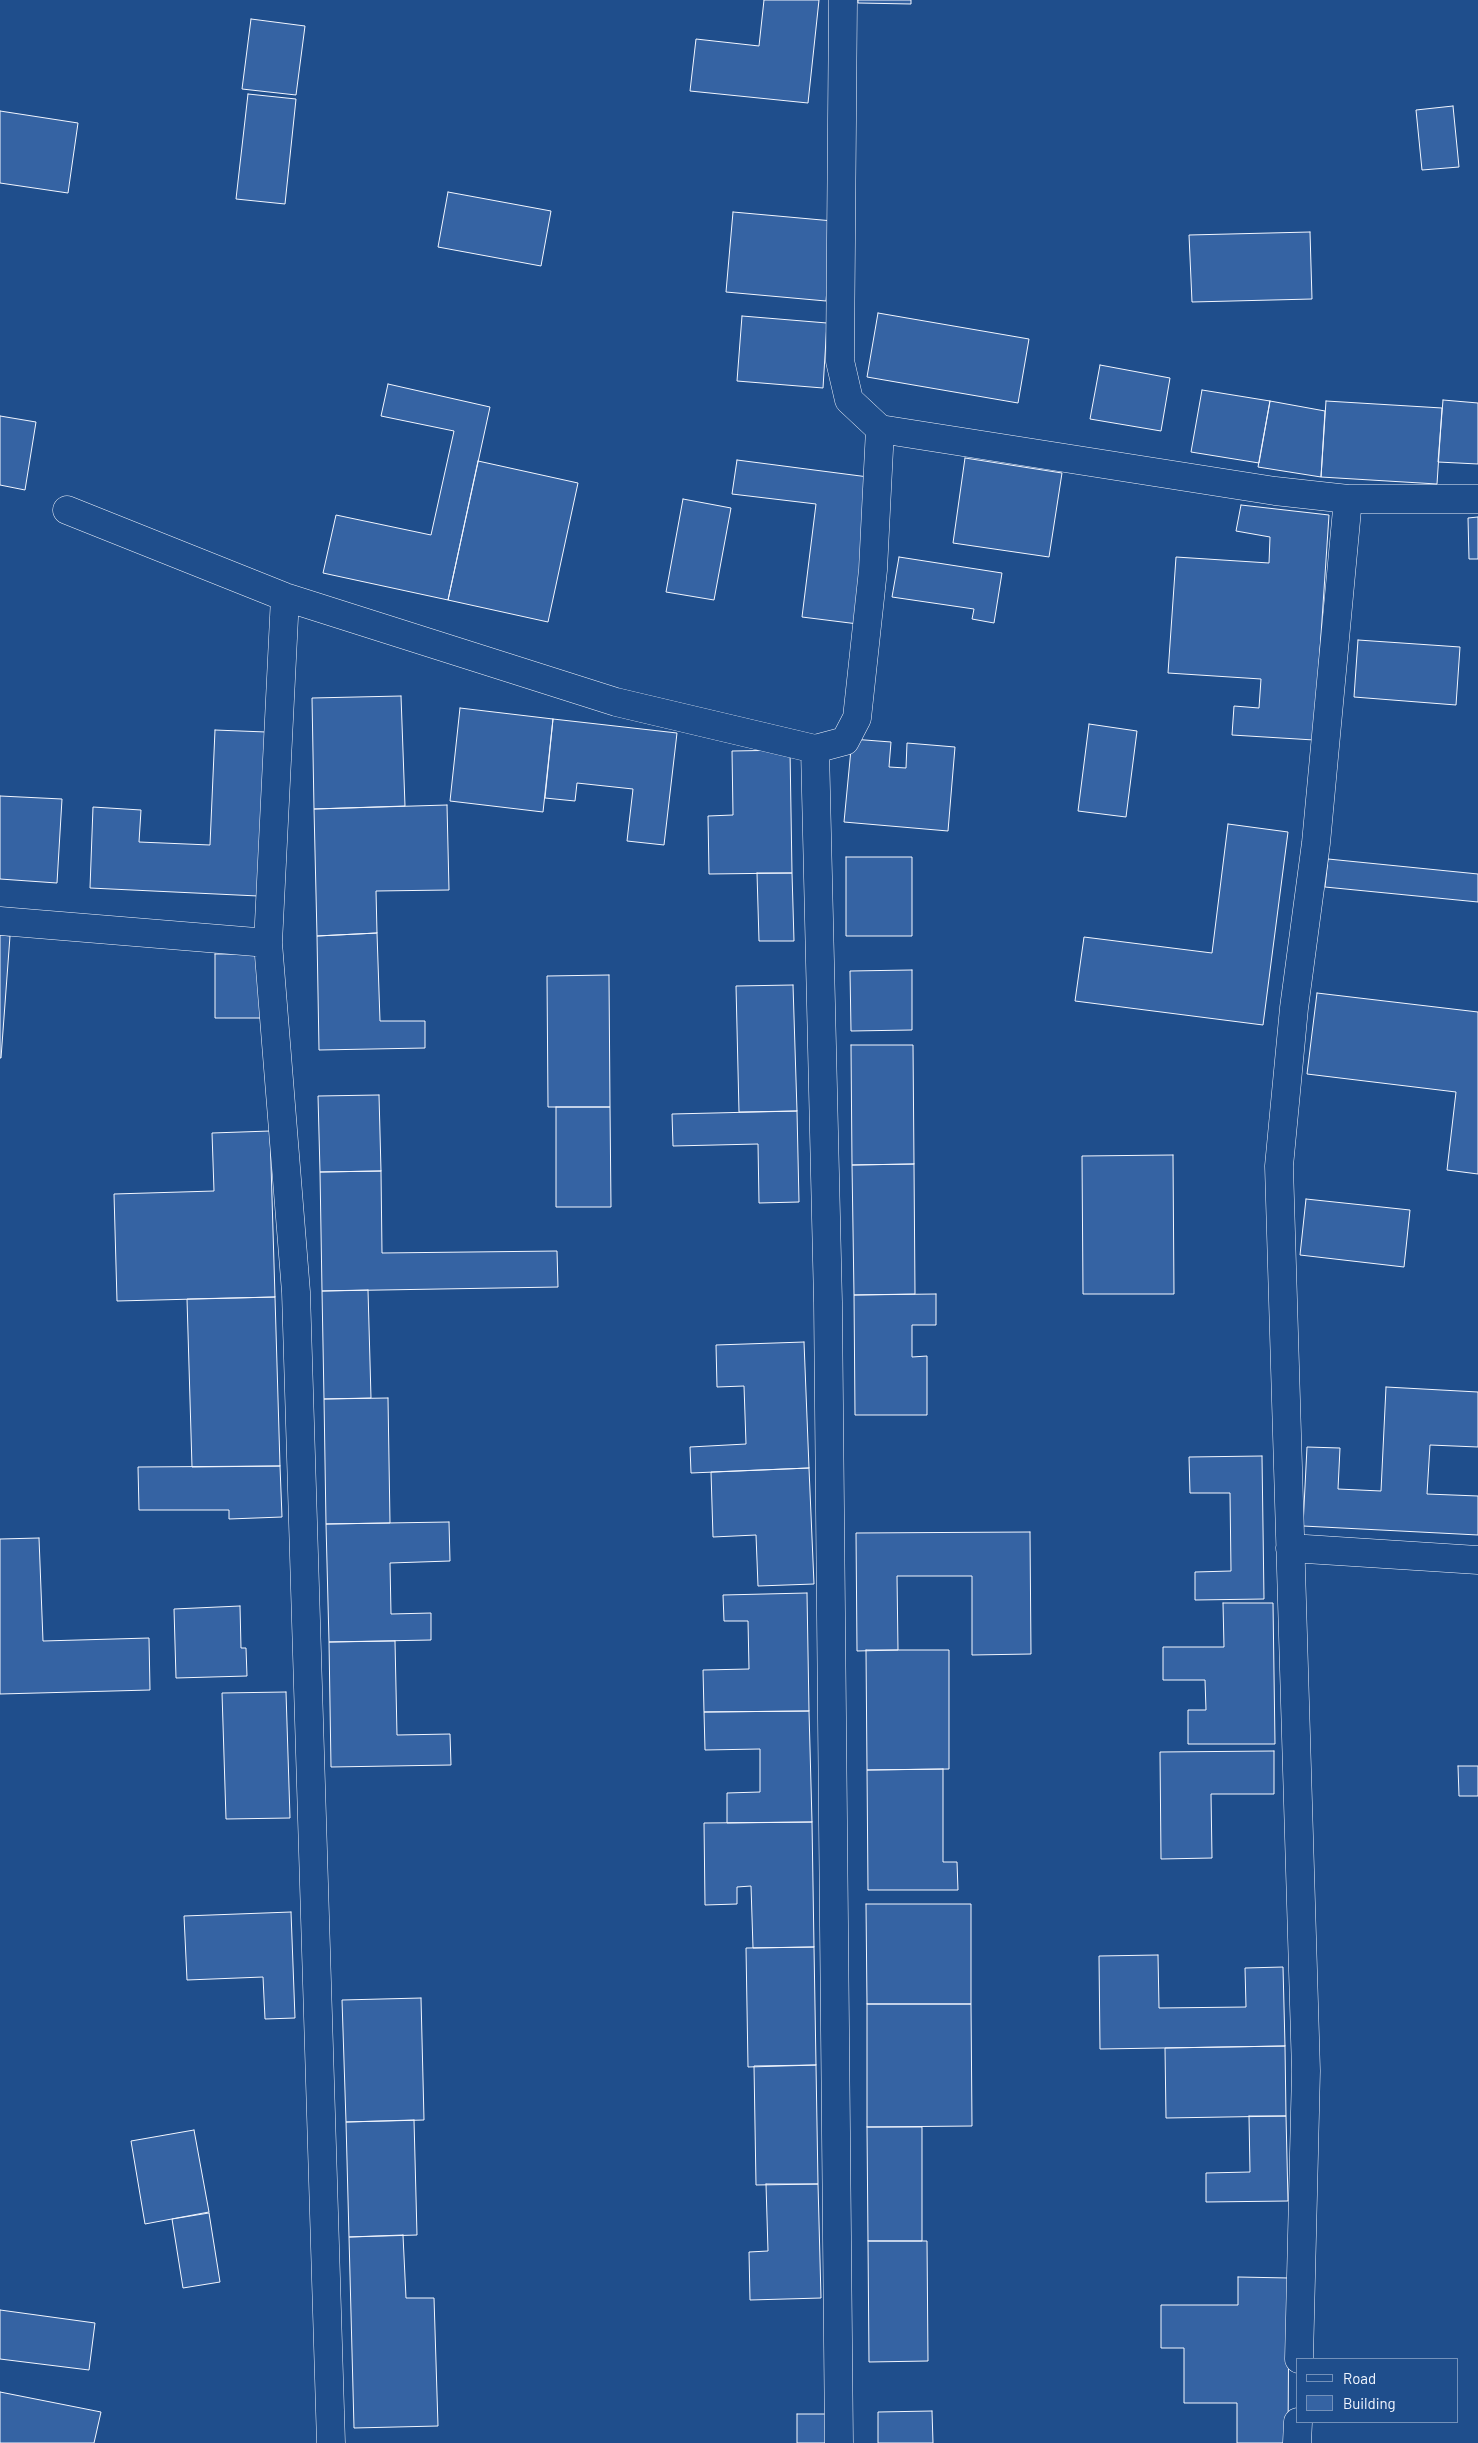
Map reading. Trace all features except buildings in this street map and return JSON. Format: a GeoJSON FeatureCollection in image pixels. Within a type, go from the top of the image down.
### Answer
{"type":"FeatureCollection","features":[{"type":"Feature","properties":{"kind":"street"},"geometry":{"type":"LineString","coordinates":[[843,0],[840,361],[848,400],[880,429],[1275,491],[1348,499],[1478,499]]}},
{"type":"Feature","properties":{"kind":"street"},"geometry":{"type":"LineString","coordinates":[[67,510],[284,597],[616,702],[815,749],[845,742],[857,718],[873,570],[880,429]]}},
{"type":"Feature","properties":{"kind":"street"},"geometry":{"type":"LineString","coordinates":[[1299,2358],[1306,2071],[1279,1166],[1294,1008],[1316,843],[1348,499]]}},
{"type":"Feature","properties":{"kind":"street"},"geometry":{"type":"LineString","coordinates":[[284,597],[268,942],[296,1292],[331,2443]]}},
{"type":"Feature","properties":{"kind":"street"},"geometry":{"type":"LineString","coordinates":[[815,749],[828,1302],[839,2443]]}},
{"type":"Feature","properties":{"kind":"street"},"geometry":{"type":"LineString","coordinates":[[0,920],[268,942]]}},
{"type":"Feature","properties":{"kind":"street"},"geometry":{"type":"LineString","coordinates":[[1290,1548],[1478,1560]]}},
{"type":"Feature","properties":{"kind":"street"},"geometry":{"type":"LineString","coordinates":[[1297,2443],[1298,2423]]}}]}
